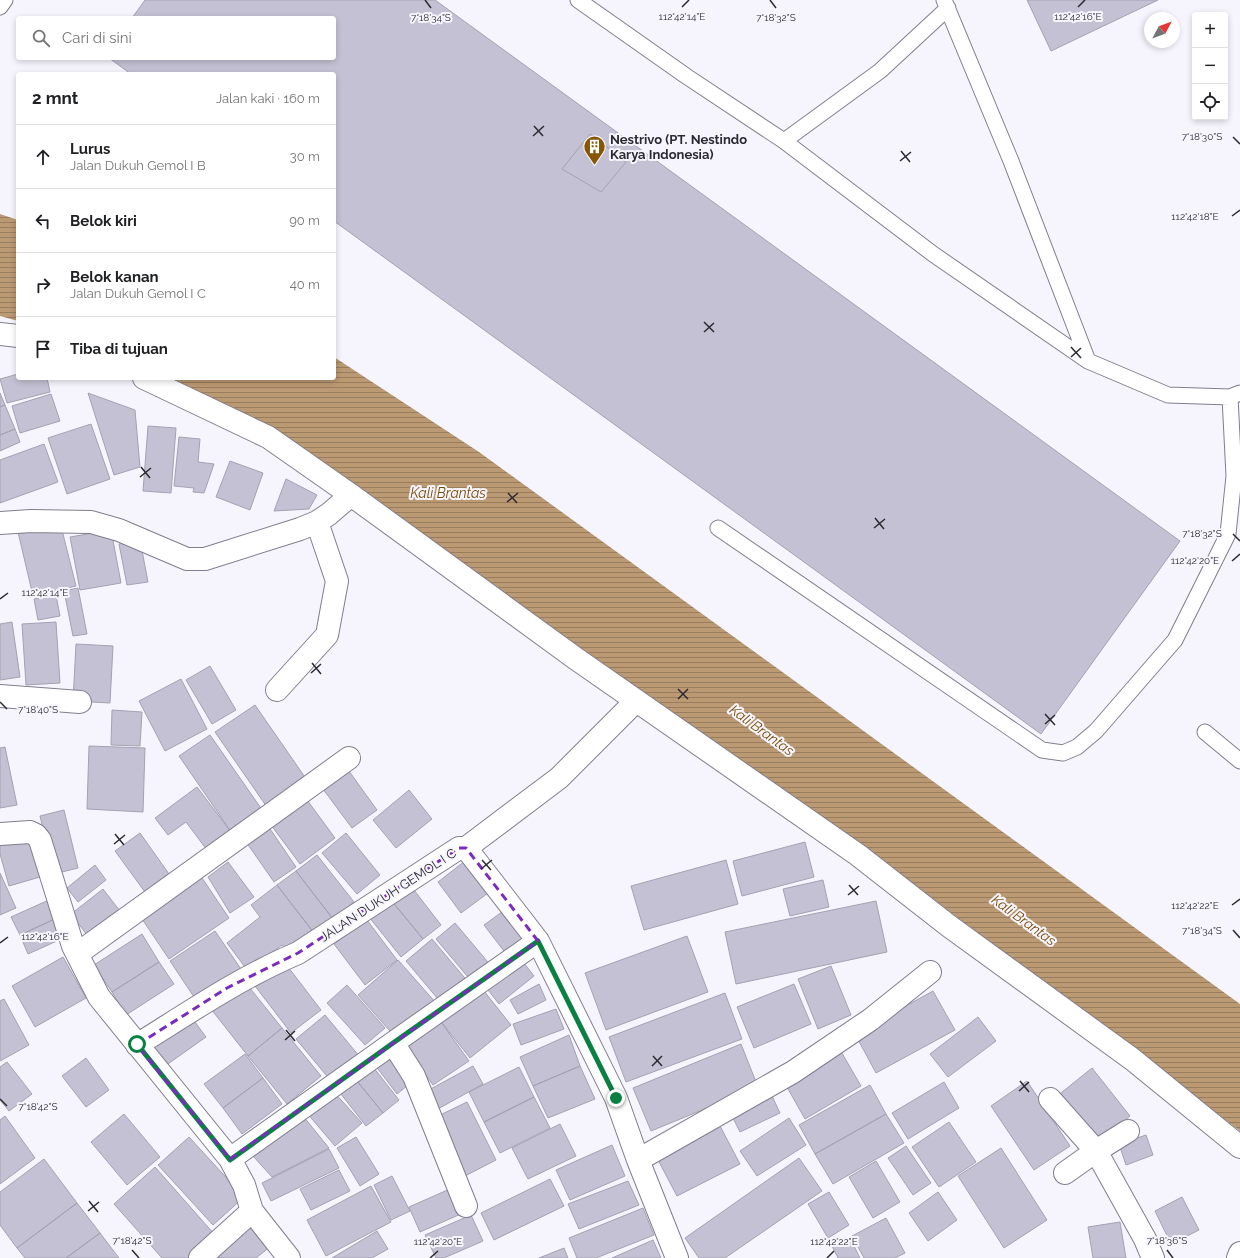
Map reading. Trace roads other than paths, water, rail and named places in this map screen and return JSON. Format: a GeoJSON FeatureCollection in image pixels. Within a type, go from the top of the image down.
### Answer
{"type":"FeatureCollection","features":[{"type":"Feature","properties":{"kind":"street"},"geometry":{"type":"LineString","coordinates":[[0,334],[16,336]]}},
{"type":"Feature","properties":{"kind":"street"},"geometry":{"type":"LineString","coordinates":[[148,380],[268,437],[351,494],[569,654],[858,855],[949,926],[1132,1059],[1240,1147]]}},
{"type":"Feature","properties":{"kind":"street"},"geometry":{"type":"LineString","coordinates":[[0,523],[30,521],[90,522],[119,530],[187,560],[205,559],[300,529],[317,522],[329,514],[351,494]]}},
{"type":"Feature","properties":{"kind":"street"},"geometry":{"type":"LineString","coordinates":[[277,690],[327,635],[337,581],[317,522]]}},
{"type":"Feature","properties":{"kind":"street"},"geometry":{"type":"LineString","coordinates":[[0,696],[80,702]]}},
{"type":"Feature","properties":{"kind":"street"},"geometry":{"type":"LineString","coordinates":[[466,848],[559,778],[636,701]]}},
{"type":"Feature","properties":{"kind":"street"},"geometry":{"type":"LineString","coordinates":[[77,954],[349,758]]}},
{"type":"Feature","properties":{"kind":"street"},"geometry":{"type":"LineString","coordinates":[[0,834],[30,832],[36,835],[40,840],[73,946],[99,997],[230,1160],[244,1185],[252,1211],[289,1258]]}},
{"type":"Feature","properties":{"kind":"street","name":"JALAN DUKUH GEMOL I C"},"geometry":{"type":"LineString","coordinates":[[137,1044],[227,988],[271,964],[298,953],[459,848],[466,848],[538,941],[616,1098],[638,1160],[677,1258]]}},
{"type":"Feature","properties":{"kind":"street"},"geometry":{"type":"LineString","coordinates":[[230,1160],[538,941]]}},
{"type":"Feature","properties":{"kind":"street"},"geometry":{"type":"LineString","coordinates":[[638,1160],[793,1072],[870,1020],[930,972]]}},
{"type":"Feature","properties":{"kind":"street"},"geometry":{"type":"LineString","coordinates":[[393,1043],[414,1076],[466,1206]]}},
{"type":"Feature","properties":{"kind":"street"},"geometry":{"type":"LineString","coordinates":[[1050,1099],[1096,1151],[1145,1239],[1153,1258]]}},
{"type":"Feature","properties":{"kind":"street"},"geometry":{"type":"LineString","coordinates":[[1065,1173],[1128,1131]]}},
{"type":"Feature","properties":{"kind":"street"},"geometry":{"type":"LineString","coordinates":[[200,1258],[252,1211]]}},
{"type":"Feature","properties":{"kind":"street"},"geometry":{"type":"LineString","coordinates":[[1238,1258],[1240,1253]]}},
{"type":"Feature","properties":{"kind":"lane"},"geometry":{"type":"LineString","coordinates":[[0,7],[5,0]]}},
{"type":"Feature","properties":{"kind":"lane"},"geometry":{"type":"LineString","coordinates":[[578,0],[686,76],[784,141],[933,254],[1088,361],[1168,395],[1235,395],[1234,476],[1228,534],[1175,640],[1096,731],[1077,747],[1062,753],[1042,750],[718,528]]}},
{"type":"Feature","properties":{"kind":"lane"},"geometry":{"type":"LineString","coordinates":[[784,141],[880,71],[946,4],[1012,161],[1088,361]]}},
{"type":"Feature","properties":{"kind":"lane"},"geometry":{"type":"LineString","coordinates":[[1205,732],[1240,761]]}},
{"type":"Feature","properties":{"kind":"water"},"geometry":{"type":"Polygon","coordinates":[[[0,214],[16,219],[16,320],[0,316],[0,214]]]}},
{"type":"Feature","properties":{"kind":"water","name":"Kali Brantas"},"geometry":{"type":"Polygon","coordinates":[[[336,358],[479,452],[1240,1004],[1240,1131],[856,841],[281,437],[175,380],[336,380],[336,358]]]}},
{"type":"Feature","properties":{"kind":"place","name":"Nestrivo (PT. Nestindo Karya Indonesia)"},"geometry":{"type":"Point","coordinates":[594,166]}}]}
